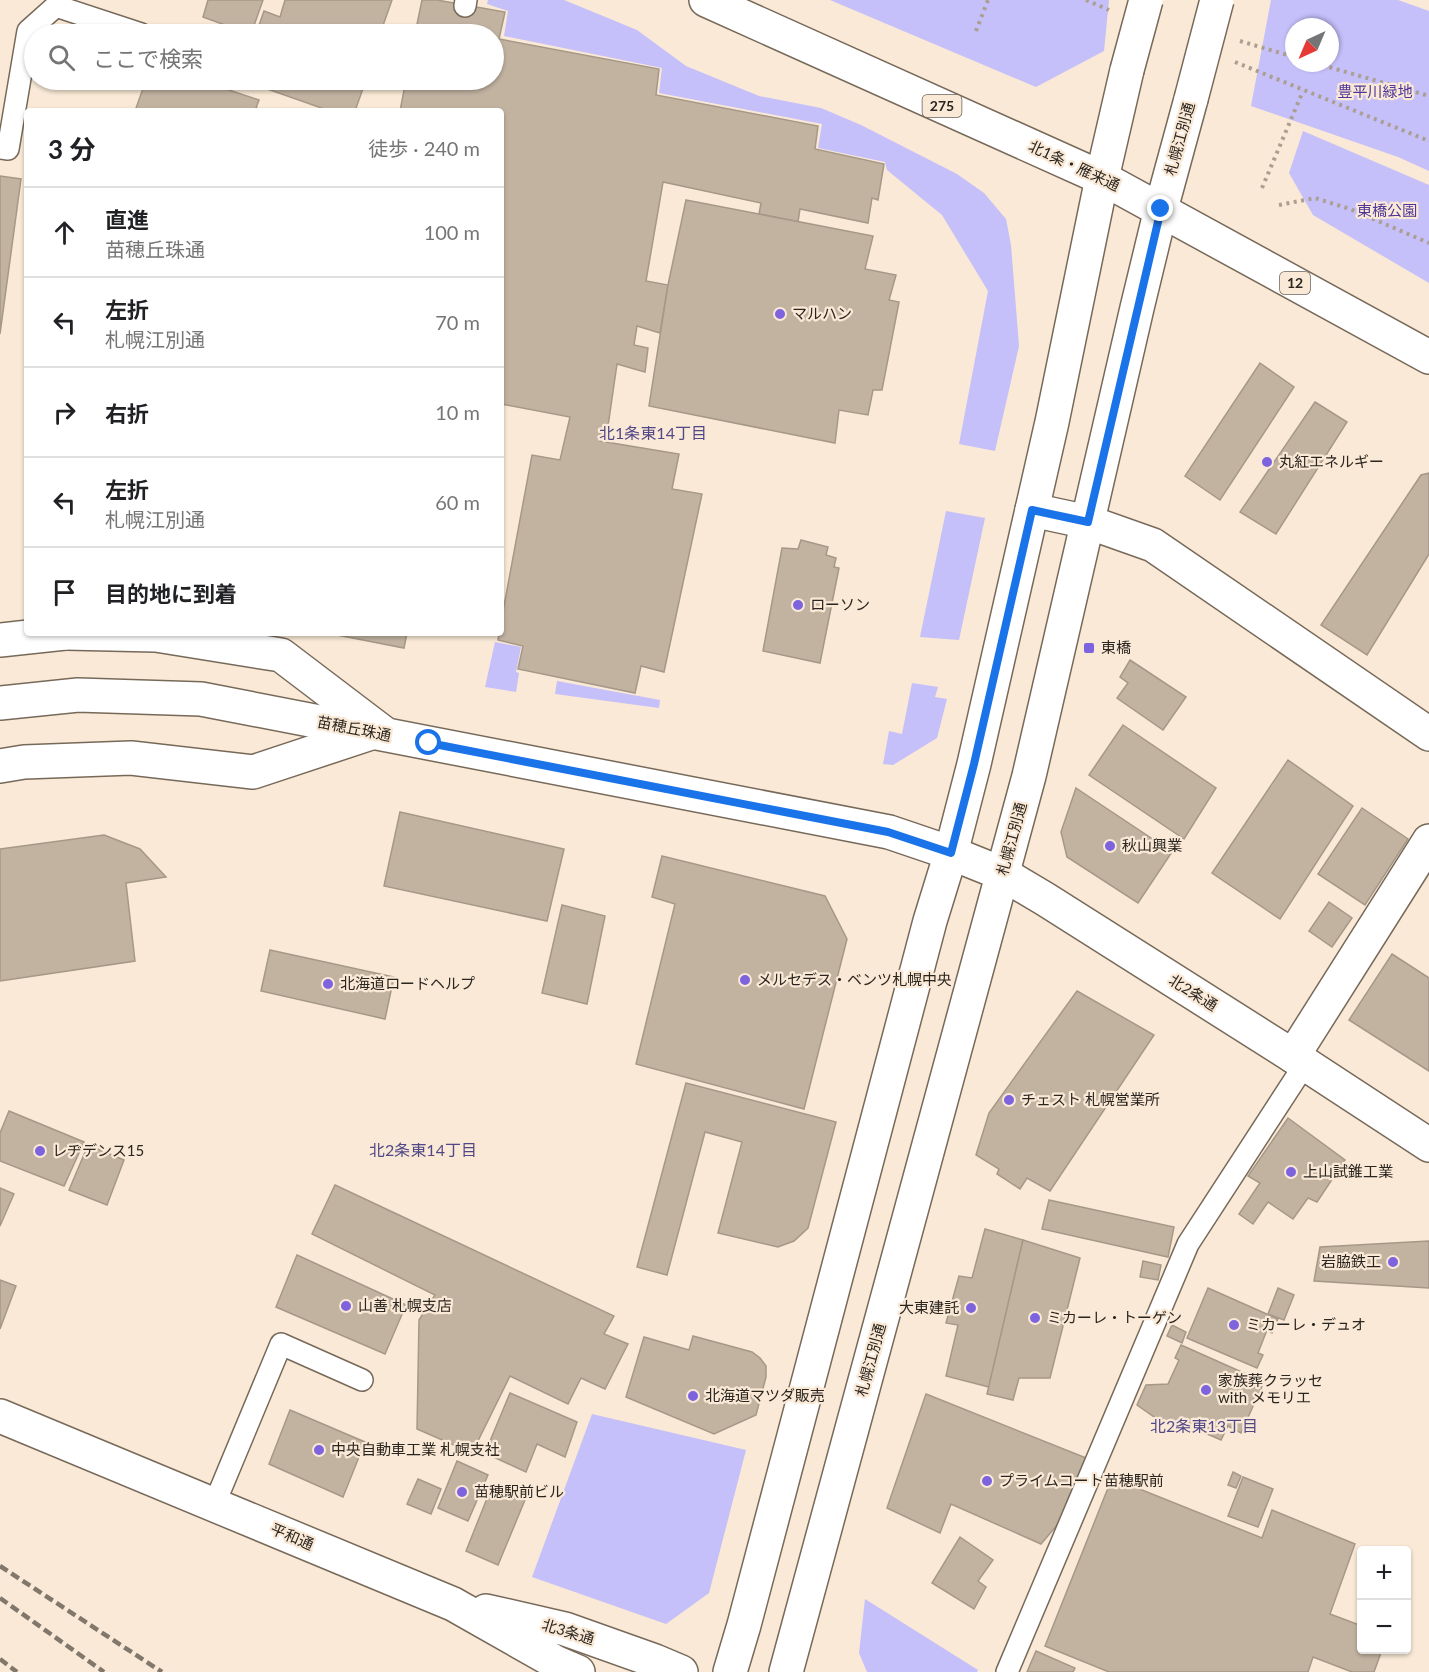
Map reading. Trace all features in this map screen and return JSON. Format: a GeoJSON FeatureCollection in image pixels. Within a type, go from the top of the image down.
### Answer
{"type":"FeatureCollection","features":[{"type":"Feature","properties":{"kind":"main road","name":"北1条・雁来通"},"geometry":{"type":"LineString","coordinates":[[706,0],[1102,178],[1429,357]]}},
{"type":"Feature","properties":{"kind":"main road","name":"札幌江別通"},"geometry":{"type":"LineString","coordinates":[[786,1672],[1029,776],[1161,209],[1217,0]]}},
{"type":"Feature","properties":{"kind":"main road"},"geometry":{"type":"LineString","coordinates":[[730,1672],[974,764],[1052,422],[1102,178],[1127,70],[1132,7]]}},
{"type":"Feature","properties":{"kind":"main road"},"geometry":{"type":"LineString","coordinates":[[1032,510],[1088,522],[1153,545],[1429,734]]}},
{"type":"Feature","properties":{"kind":"main road"},"geometry":{"type":"LineString","coordinates":[[0,640],[37,636]]}},
{"type":"Feature","properties":{"kind":"main road"},"geometry":{"type":"LineString","coordinates":[[162,636],[281,655],[379,733]]}},
{"type":"Feature","properties":{"kind":"main road","name":"苗穂丘珠通"},"geometry":{"type":"LineString","coordinates":[[0,703],[78,695],[201,699],[888,832],[951,853]]}},
{"type":"Feature","properties":{"kind":"main road"},"geometry":{"type":"LineString","coordinates":[[0,766],[24,762],[131,758],[253,772],[379,733]]}},
{"type":"Feature","properties":{"kind":"main road"},"geometry":{"type":"LineString","coordinates":[[1299,1060],[1429,841]]}},
{"type":"Feature","properties":{"kind":"main road","name":"北2条通"},"geometry":{"type":"LineString","coordinates":[[951,853],[1003,874],[1055,905],[1429,1144]]}},
{"type":"Feature","properties":{"kind":"main road","name":"平和通"},"geometry":{"type":"LineString","coordinates":[[0,1416],[453,1604],[557,1663],[578,1672]]}},
{"type":"Feature","properties":{"kind":"main road","name":"北3条通"},"geometry":{"type":"LineString","coordinates":[[453,1604],[565,1629],[681,1672]]}},
{"type":"Feature","properties":{"kind":"lane"},"geometry":{"type":"LineString","coordinates":[[36,24],[56,6],[111,24]]}},
{"type":"Feature","properties":{"kind":"lane"},"geometry":{"type":"LineString","coordinates":[[0,148],[8,149],[24,55]]}},
{"type":"Feature","properties":{"kind":"lane"},"geometry":{"type":"LineString","coordinates":[[1007,1672],[1188,1244],[1299,1060]]}},
{"type":"Feature","properties":{"kind":"lane"},"geometry":{"type":"LineString","coordinates":[[214,1505],[281,1344],[362,1380]]}},
{"type":"Feature","properties":{"kind":"path"},"geometry":{"type":"LineString","coordinates":[[976,31],[988,0]]}},
{"type":"Feature","properties":{"kind":"path"},"geometry":{"type":"LineString","coordinates":[[1086,0],[1132,7]]}},
{"type":"Feature","properties":{"kind":"path"},"geometry":{"type":"LineString","coordinates":[[1229,60],[1429,141]]}},
{"type":"Feature","properties":{"kind":"path"},"geometry":{"type":"LineString","coordinates":[[1339,70],[1429,96]]}},
{"type":"Feature","properties":{"kind":"path"},"geometry":{"type":"LineString","coordinates":[[1262,188],[1303,91]]}},
{"type":"Feature","properties":{"kind":"path"},"geometry":{"type":"LineString","coordinates":[[1279,205],[1315,198],[1350,209],[1429,243]]}},
{"type":"Feature","properties":{"kind":"green space"},"geometry":{"type":"Polygon","coordinates":[[[488,0],[564,0],[637,30],[686,66],[759,96],[821,108],[861,125],[957,174],[984,193],[1006,219],[1011,245],[1019,346],[995,451],[959,444],[988,291],[942,215],[887,170],[885,162],[818,148],[822,124],[659,93],[662,68],[504,36],[508,11],[487,4],[488,0]]]}},
{"type":"Feature","properties":{"kind":"green space"},"geometry":{"type":"Polygon","coordinates":[[[830,0],[1109,0],[1104,51],[1036,87],[830,0]]]}},
{"type":"Feature","properties":{"kind":"green space","name":"豊平川緑地"},"geometry":{"type":"Polygon","coordinates":[[[1271,0],[1398,0],[1429,11],[1429,171],[1398,157],[1251,106],[1271,0]]]}},
{"type":"Feature","properties":{"kind":"green space","name":"東橋公園"},"geometry":{"type":"Polygon","coordinates":[[[1303,131],[1429,185],[1429,283],[1313,215],[1289,173],[1303,131]]]}},
{"type":"Feature","properties":{"kind":"green space"},"geometry":{"type":"Polygon","coordinates":[[[946,511],[985,518],[959,640],[920,637],[946,511]]]}},
{"type":"Feature","properties":{"kind":"green space"},"geometry":{"type":"Polygon","coordinates":[[[495,642],[521,647],[516,672],[519,673],[516,692],[485,687],[495,642]]]}},
{"type":"Feature","properties":{"kind":"green space"},"geometry":{"type":"Polygon","coordinates":[[[557,681],[660,700],[659,708],[555,694],[557,681]]]}},
{"type":"Feature","properties":{"kind":"green space"},"geometry":{"type":"Polygon","coordinates":[[[912,683],[938,687],[935,697],[947,699],[937,738],[893,765],[883,764],[889,731],[902,734],[912,683]]]}},
{"type":"Feature","properties":{"kind":"green space"},"geometry":{"type":"Polygon","coordinates":[[[592,1414],[746,1450],[709,1593],[666,1624],[532,1577],[592,1414]]]}},
{"type":"Feature","properties":{"kind":"green space"},"geometry":{"type":"Polygon","coordinates":[[[865,1599],[978,1670],[977,1672],[867,1672],[859,1653],[865,1599]]]}},
{"type":"Feature","properties":{"kind":"building"},"geometry":{"type":"Polygon","coordinates":[[[208,0],[263,0],[255,24],[222,24],[203,17],[208,0]]]}},
{"type":"Feature","properties":{"kind":"building"},"geometry":{"type":"Polygon","coordinates":[[[285,0],[392,0],[384,24],[259,24],[264,11],[280,17],[285,0]]]}},
{"type":"Feature","properties":{"kind":"building"},"geometry":{"type":"Polygon","coordinates":[[[422,0],[437,0],[505,12],[502,24],[417,24],[422,0]]]}},
{"type":"Feature","properties":{"kind":"building"},"geometry":{"type":"Polygon","coordinates":[[[504,40],[659,69],[656,95],[818,126],[815,149],[884,164],[878,200],[872,198],[868,223],[800,209],[798,222],[759,214],[761,203],[663,182],[646,281],[668,285],[660,333],[637,326],[634,345],[648,348],[645,372],[617,364],[607,433],[600,433],[600,441],[679,454],[672,489],[702,494],[664,672],[641,666],[635,693],[518,669],[523,646],[498,640],[499,636],[504,636],[504,606],[532,455],[560,460],[570,417],[504,405],[504,108],[401,108],[404,90],[504,90],[504,40]]]}},
{"type":"Feature","properties":{"kind":"building"},"geometry":{"type":"Polygon","coordinates":[[[142,90],[229,90],[259,100],[256,108],[136,108],[142,90]]]}},
{"type":"Feature","properties":{"kind":"building"},"geometry":{"type":"Polygon","coordinates":[[[270,90],[362,90],[356,108],[321,108],[270,90]]]}},
{"type":"Feature","properties":{"kind":"building"},"geometry":{"type":"Polygon","coordinates":[[[0,176],[21,179],[0,334],[0,176]]]}},
{"type":"Feature","properties":{"kind":"building","name":"マルハン"},"geometry":{"type":"Polygon","coordinates":[[[686,200],[873,236],[865,269],[896,275],[889,300],[899,302],[882,390],[873,390],[868,415],[839,410],[835,443],[649,406],[668,285],[686,200]]]}},
{"type":"Feature","properties":{"kind":"building"},"geometry":{"type":"Polygon","coordinates":[[[1260,363],[1294,387],[1220,500],[1185,476],[1260,363]]]}},
{"type":"Feature","properties":{"kind":"building"},"geometry":{"type":"Polygon","coordinates":[[[1315,402],[1347,422],[1276,534],[1240,512],[1315,402]]]}},
{"type":"Feature","properties":{"kind":"building"},"geometry":{"type":"Polygon","coordinates":[[[1429,473],[1429,554],[1367,655],[1321,625],[1421,475],[1429,473]]]}},
{"type":"Feature","properties":{"kind":"building"},"geometry":{"type":"Polygon","coordinates":[[[801,540],[828,547],[826,555],[836,558],[834,567],[839,568],[820,663],[763,651],[782,548],[798,549],[801,540]]]}},
{"type":"Feature","properties":{"kind":"building"},"geometry":{"type":"Polygon","coordinates":[[[342,636],[406,636],[404,648],[342,636]]]}},
{"type":"Feature","properties":{"kind":"building"},"geometry":{"type":"Polygon","coordinates":[[[1130,660],[1186,697],[1163,730],[1117,698],[1128,683],[1120,677],[1130,660]]]}},
{"type":"Feature","properties":{"kind":"building"},"geometry":{"type":"Polygon","coordinates":[[[1123,725],[1216,788],[1184,839],[1089,775],[1123,725]]]}},
{"type":"Feature","properties":{"kind":"building"},"geometry":{"type":"Polygon","coordinates":[[[1288,760],[1353,806],[1280,919],[1212,873],[1288,760]]]}},
{"type":"Feature","properties":{"kind":"building"},"geometry":{"type":"Polygon","coordinates":[[[1076,788],[1172,852],[1138,903],[1067,857],[1061,832],[1076,788]]]}},
{"type":"Feature","properties":{"kind":"building"},"geometry":{"type":"Polygon","coordinates":[[[1362,808],[1408,839],[1365,905],[1318,874],[1362,808]]]}},
{"type":"Feature","properties":{"kind":"building"},"geometry":{"type":"Polygon","coordinates":[[[400,812],[564,849],[547,921],[384,886],[400,812]]]}},
{"type":"Feature","properties":{"kind":"building"},"geometry":{"type":"Polygon","coordinates":[[[104,835],[140,849],[166,877],[126,883],[135,961],[0,981],[0,849],[104,835]]]}},
{"type":"Feature","properties":{"kind":"building"},"geometry":{"type":"Polygon","coordinates":[[[662,856],[825,896],[847,939],[804,1109],[636,1064],[675,904],[652,897],[662,856]]]}},
{"type":"Feature","properties":{"kind":"building"},"geometry":{"type":"Polygon","coordinates":[[[1329,902],[1352,918],[1332,947],[1309,931],[1329,902]]]}},
{"type":"Feature","properties":{"kind":"building"},"geometry":{"type":"Polygon","coordinates":[[[562,905],[605,916],[587,1004],[542,993],[562,905]]]}},
{"type":"Feature","properties":{"kind":"building","name":"北海道ロードヘルプ"},"geometry":{"type":"Polygon","coordinates":[[[270,950],[394,977],[385,1019],[261,991],[270,950]]]}},
{"type":"Feature","properties":{"kind":"building"},"geometry":{"type":"Polygon","coordinates":[[[1392,954],[1429,978],[1429,1071],[1349,1020],[1392,954]]]}},
{"type":"Feature","properties":{"kind":"building"},"geometry":{"type":"Polygon","coordinates":[[[1077,991],[1154,1035],[1050,1191],[1027,1178],[1020,1189],[997,1174],[999,1169],[976,1155],[989,1113],[1077,991]]]}},
{"type":"Feature","properties":{"kind":"building"},"geometry":{"type":"Polygon","coordinates":[[[686,1083],[836,1122],[808,1228],[794,1241],[778,1247],[718,1233],[742,1142],[705,1132],[667,1275],[637,1267],[686,1083]]]}},
{"type":"Feature","properties":{"kind":"building","name":"レヂデンス15"},"geometry":{"type":"Polygon","coordinates":[[[9,1111],[84,1142],[64,1186],[0,1161],[0,1133],[9,1111]]]}},
{"type":"Feature","properties":{"kind":"building"},"geometry":{"type":"Polygon","coordinates":[[[1288,1118],[1345,1160],[1317,1202],[1308,1198],[1293,1219],[1268,1202],[1253,1224],[1239,1214],[1260,1183],[1248,1176],[1288,1118]]]}},
{"type":"Feature","properties":{"kind":"building"},"geometry":{"type":"Polygon","coordinates":[[[88,1145],[124,1160],[107,1205],[69,1190],[88,1145]]]}},
{"type":"Feature","properties":{"kind":"building"},"geometry":{"type":"Polygon","coordinates":[[[335,1185],[614,1316],[604,1334],[628,1344],[605,1389],[581,1378],[568,1404],[510,1376],[472,1453],[417,1429],[419,1320],[435,1295],[312,1234],[335,1185]]]}},
{"type":"Feature","properties":{"kind":"building"},"geometry":{"type":"Polygon","coordinates":[[[0,1188],[14,1194],[0,1226],[0,1188]]]}},
{"type":"Feature","properties":{"kind":"building"},"geometry":{"type":"Polygon","coordinates":[[[1049,1200],[1174,1227],[1168,1257],[1042,1229],[1049,1200]]]}},
{"type":"Feature","properties":{"kind":"building"},"geometry":{"type":"Polygon","coordinates":[[[985,1229],[1023,1240],[989,1387],[946,1376],[958,1325],[946,1323],[959,1276],[972,1278],[985,1229]]]}},
{"type":"Feature","properties":{"kind":"building","name":"ミカーレ・トーゲン"},"geometry":{"type":"Polygon","coordinates":[[[1023,1240],[1080,1258],[1050,1378],[1019,1378],[1013,1400],[987,1394],[1023,1240]]]}},
{"type":"Feature","properties":{"kind":"building"},"geometry":{"type":"Polygon","coordinates":[[[1429,1241],[1429,1288],[1314,1281],[1320,1247],[1429,1241]]]}},
{"type":"Feature","properties":{"kind":"building"},"geometry":{"type":"Polygon","coordinates":[[[297,1255],[406,1305],[385,1354],[276,1307],[297,1255]]]}},
{"type":"Feature","properties":{"kind":"building"},"geometry":{"type":"Polygon","coordinates":[[[1143,1261],[1161,1265],[1158,1280],[1140,1277],[1143,1261]]]}},
{"type":"Feature","properties":{"kind":"building"},"geometry":{"type":"Polygon","coordinates":[[[0,1280],[16,1286],[0,1329],[0,1280]]]}},
{"type":"Feature","properties":{"kind":"building","name":"ミカーレ・デュオ"},"geometry":{"type":"Polygon","coordinates":[[[1208,1288],[1278,1319],[1272,1333],[1267,1330],[1258,1353],[1263,1355],[1257,1368],[1187,1338],[1208,1288]]]}},
{"type":"Feature","properties":{"kind":"building"},"geometry":{"type":"Polygon","coordinates":[[[1278,1288],[1294,1295],[1284,1320],[1268,1314],[1278,1288]]]}},
{"type":"Feature","properties":{"kind":"building"},"geometry":{"type":"Polygon","coordinates":[[[1172,1325],[1186,1332],[1182,1343],[1167,1336],[1172,1325]]]}},
{"type":"Feature","properties":{"kind":"building"},"geometry":{"type":"Polygon","coordinates":[[[693,1336],[752,1352],[760,1358],[766,1366],[766,1377],[756,1415],[714,1434],[626,1397],[644,1337],[689,1350],[693,1336]]]}},
{"type":"Feature","properties":{"kind":"building"},"geometry":{"type":"Polygon","coordinates":[[[1181,1345],[1264,1382],[1241,1433],[1228,1426],[1221,1440],[1182,1423],[1179,1430],[1160,1421],[1137,1405],[1146,1385],[1168,1384],[1179,1360],[1175,1358],[1181,1345]]]}},
{"type":"Feature","properties":{"kind":"building"},"geometry":{"type":"Polygon","coordinates":[[[510,1393],[577,1422],[565,1457],[537,1444],[526,1472],[485,1453],[510,1393]]]}},
{"type":"Feature","properties":{"kind":"building","name":"プライムコート苗穂駅前"},"geometry":{"type":"Polygon","coordinates":[[[926,1394],[1086,1458],[1063,1518],[1041,1544],[951,1504],[940,1533],[887,1508],[926,1394]]]}},
{"type":"Feature","properties":{"kind":"building"},"geometry":{"type":"Polygon","coordinates":[[[290,1410],[365,1442],[343,1497],[269,1464],[290,1410]]]}},
{"type":"Feature","properties":{"kind":"building","name":"苗穂駅前ビル"},"geometry":{"type":"Polygon","coordinates":[[[457,1461],[488,1475],[468,1521],[438,1508],[457,1461]]]}},
{"type":"Feature","properties":{"kind":"building"},"geometry":{"type":"Polygon","coordinates":[[[1233,1472],[1241,1476],[1236,1488],[1228,1485],[1233,1472]]]}},
{"type":"Feature","properties":{"kind":"building"},"geometry":{"type":"Polygon","coordinates":[[[1243,1477],[1273,1489],[1258,1527],[1228,1516],[1243,1477]]]}},
{"type":"Feature","properties":{"kind":"building"},"geometry":{"type":"Polygon","coordinates":[[[1112,1478],[1262,1538],[1272,1510],[1355,1544],[1330,1614],[1357,1624],[1357,1654],[1381,1654],[1374,1672],[1352,1672],[1313,1657],[1308,1672],[1109,1672],[1045,1646],[1112,1478]]]}},
{"type":"Feature","properties":{"kind":"building"},"geometry":{"type":"Polygon","coordinates":[[[418,1479],[441,1489],[431,1514],[407,1504],[418,1479]]]}},
{"type":"Feature","properties":{"kind":"building"},"geometry":{"type":"Polygon","coordinates":[[[492,1486],[525,1500],[498,1565],[466,1551],[492,1486]]]}},
{"type":"Feature","properties":{"kind":"building"},"geometry":{"type":"Polygon","coordinates":[[[960,1537],[993,1560],[978,1581],[986,1587],[974,1609],[932,1583],[960,1537]]]}},
{"type":"Feature","properties":{"kind":"building"},"geometry":{"type":"Polygon","coordinates":[[[1036,1651],[1075,1668],[1073,1672],[1027,1672],[1036,1651]]]}},
{"type":"Feature","properties":{"kind":"railway"},"geometry":{"type":"LineString","coordinates":[[0,1566],[162,1672]]}},
{"type":"Feature","properties":{"kind":"railway"},"geometry":{"type":"LineString","coordinates":[[0,1598],[104,1672]]}},
{"type":"Feature","properties":{"kind":"railway"},"geometry":{"type":"LineString","coordinates":[[0,1659],[17,1672]]}},
{"type":"Feature","properties":{"kind":"place","name":"マルハン"},"geometry":{"type":"Point","coordinates":[780,314]}},
{"type":"Feature","properties":{"kind":"place","name":"丸紅エネルギー"},"geometry":{"type":"Point","coordinates":[1267,462]}},
{"type":"Feature","properties":{"kind":"place","name":"ローソン"},"geometry":{"type":"Point","coordinates":[798,605]}},
{"type":"Feature","properties":{"kind":"place","name":"東橋"},"geometry":{"type":"Point","coordinates":[1089,648]}},
{"type":"Feature","properties":{"kind":"place","name":"秋山興業"},"geometry":{"type":"Point","coordinates":[1110,846]}},
{"type":"Feature","properties":{"kind":"place","name":"メルセデス・ベンツ札幌中央"},"geometry":{"type":"Point","coordinates":[745,980]}},
{"type":"Feature","properties":{"kind":"place","name":"北海道ロードヘルプ"},"geometry":{"type":"Point","coordinates":[328,984]}},
{"type":"Feature","properties":{"kind":"place","name":"チェスト 札幌営業所"},"geometry":{"type":"Point","coordinates":[1009,1100]}},
{"type":"Feature","properties":{"kind":"place","name":"レヂデンス15"},"geometry":{"type":"Point","coordinates":[40,1151]}},
{"type":"Feature","properties":{"kind":"place","name":"上山試錐工業"},"geometry":{"type":"Point","coordinates":[1291,1172]}},
{"type":"Feature","properties":{"kind":"place","name":"岩脇鉄工"},"geometry":{"type":"Point","coordinates":[1393,1262]}},
{"type":"Feature","properties":{"kind":"place","name":"山善 札幌支店"},"geometry":{"type":"Point","coordinates":[346,1306]}},
{"type":"Feature","properties":{"kind":"place","name":"大東建託"},"geometry":{"type":"Point","coordinates":[971,1308]}},
{"type":"Feature","properties":{"kind":"place","name":"ミカーレ・トーゲン"},"geometry":{"type":"Point","coordinates":[1035,1318]}},
{"type":"Feature","properties":{"kind":"place","name":"ミカーレ・デュオ"},"geometry":{"type":"Point","coordinates":[1234,1325]}},
{"type":"Feature","properties":{"kind":"place","name":"家族葬クラッセ with メモリエ"},"geometry":{"type":"Point","coordinates":[1206,1390]}},
{"type":"Feature","properties":{"kind":"place","name":"北海道マツダ販売"},"geometry":{"type":"Point","coordinates":[693,1396]}},
{"type":"Feature","properties":{"kind":"place","name":"中央自動車工業 札幌支社"},"geometry":{"type":"Point","coordinates":[319,1450]}},
{"type":"Feature","properties":{"kind":"place","name":"プライムコート苗穂駅前"},"geometry":{"type":"Point","coordinates":[987,1481]}},
{"type":"Feature","properties":{"kind":"place","name":"苗穂駅前ビル"},"geometry":{"type":"Point","coordinates":[462,1492]}},
{"type":"Feature","properties":{"kind":"district","name":"北1条東14丁目"},"geometry":{"type":"Point","coordinates":[653,433]}},
{"type":"Feature","properties":{"kind":"district","name":"北2条東14丁目"},"geometry":{"type":"Point","coordinates":[423,1150]}},
{"type":"Feature","properties":{"kind":"district","name":"北2条東13丁目"},"geometry":{"type":"Point","coordinates":[1204,1426]}},
{"type":"Feature","properties":{"kind":"route"},"geometry":{"type":"LineString","coordinates":[[429,743],[888,832],[951,853],[974,764],[1032,510],[1088,522],[1161,209]]}}]}
